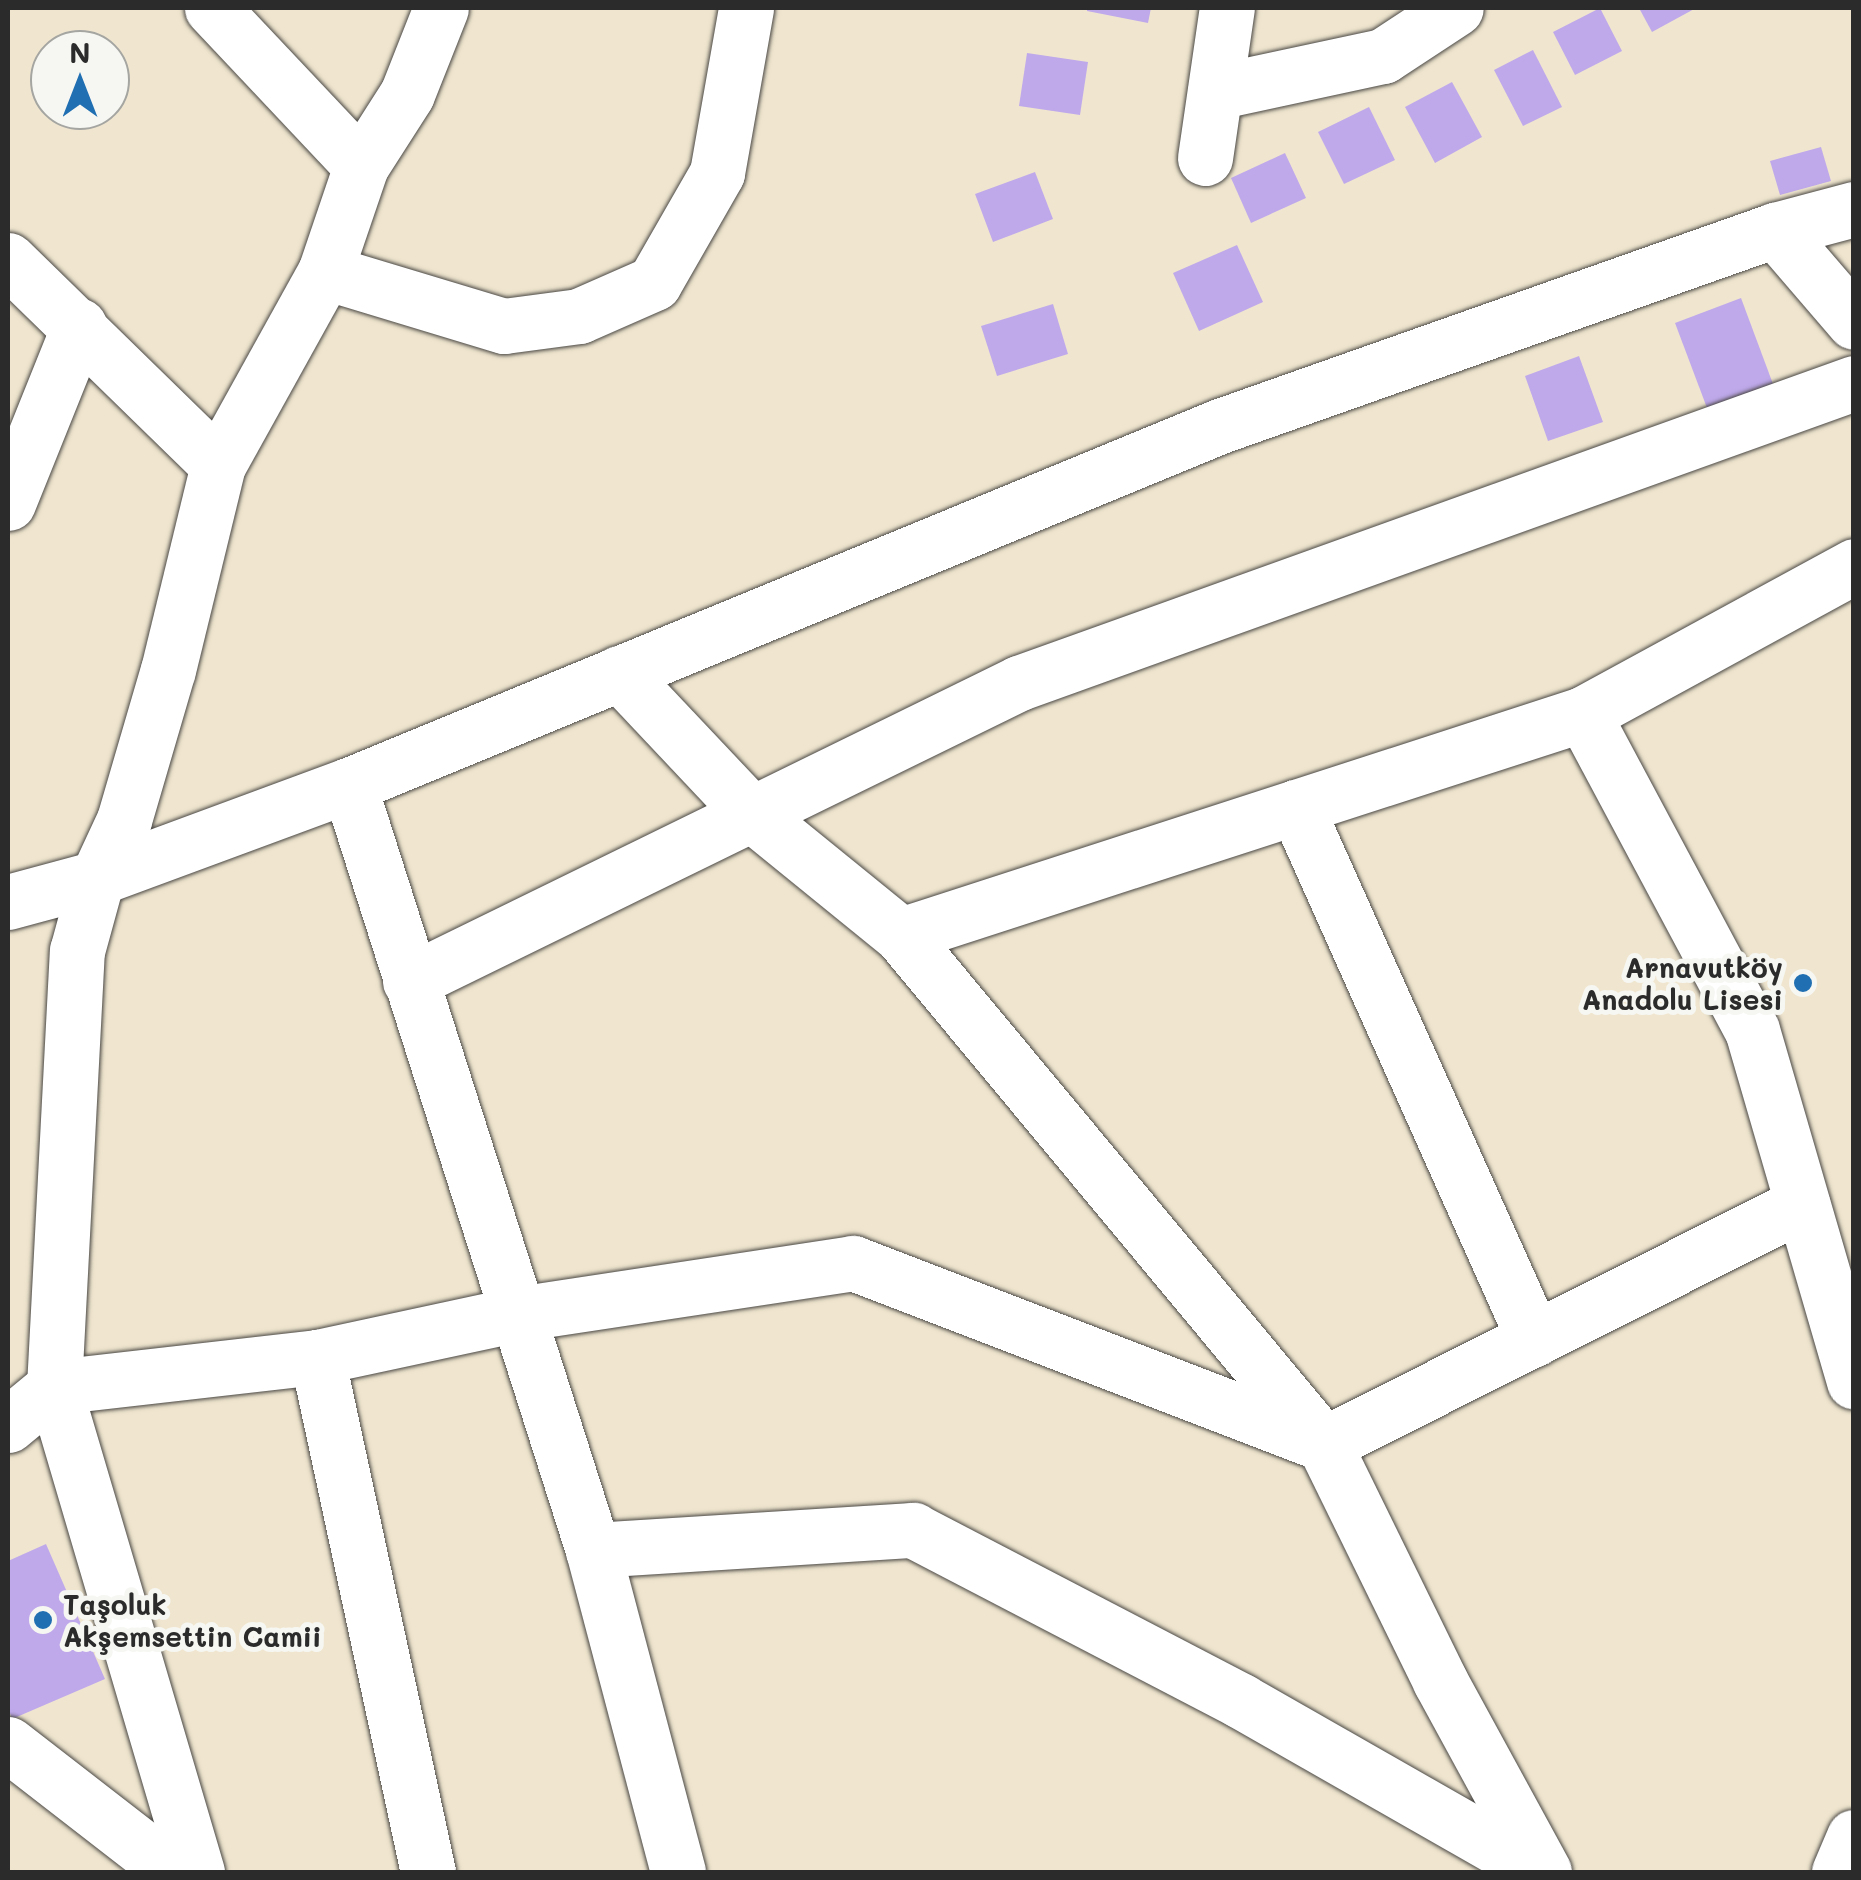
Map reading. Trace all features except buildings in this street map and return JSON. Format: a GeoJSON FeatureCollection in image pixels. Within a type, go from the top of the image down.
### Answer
{"type":"FeatureCollection","features":[{"type":"Feature","properties":{"kind":"street"},"geometry":{"type":"LineString","coordinates":[[212,8],[361,166]]}},
{"type":"Feature","properties":{"kind":"street"},"geometry":{"type":"LineString","coordinates":[[197,1872],[54,1387],[77,952],[96,878],[130,801],[168,670],[218,465],[324,272],[361,166],[407,94],[442,8]]}},
{"type":"Feature","properties":{"kind":"street"},"geometry":{"type":"LineString","coordinates":[[324,272],[504,326],[579,316],[654,283],[717,173],[746,8]]}},
{"type":"Feature","properties":{"kind":"street"},"geometry":{"type":"LineString","coordinates":[[1205,158],[1227,8]]}},
{"type":"Feature","properties":{"kind":"street"},"geometry":{"type":"LineString","coordinates":[[1215,92],[1383,56],[1456,8]]}},
{"type":"Feature","properties":{"kind":"street"},"geometry":{"type":"LineString","coordinates":[[8,902],[96,878],[349,784],[1220,426],[1775,230],[1854,209]]}},
{"type":"Feature","properties":{"kind":"street"},"geometry":{"type":"LineString","coordinates":[[1775,230],[1854,322]]}},
{"type":"Feature","properties":{"kind":"street"},"geometry":{"type":"LineString","coordinates":[[8,260],[218,465]]}},
{"type":"Feature","properties":{"kind":"street"},"geometry":{"type":"LineString","coordinates":[[8,504],[79,326]]}},
{"type":"Feature","properties":{"kind":"street"},"geometry":{"type":"LineString","coordinates":[[410,981],[1020,683],[1854,384]]}},
{"type":"Feature","properties":{"kind":"street"},"geometry":{"type":"LineString","coordinates":[[900,935],[1583,714],[1854,566]]}},
{"type":"Feature","properties":{"kind":"street"},"geometry":{"type":"LineString","coordinates":[[619,673],[752,814],[900,935],[1324,1444],[1440,1681],[1542,1872]]}},
{"type":"Feature","properties":{"kind":"street"},"geometry":{"type":"LineString","coordinates":[[1583,714],[1752,1030],[1854,1382]]}},
{"type":"Feature","properties":{"kind":"street"},"geometry":{"type":"LineString","coordinates":[[349,784],[592,1550],[678,1872]]}},
{"type":"Feature","properties":{"kind":"street"},"geometry":{"type":"LineString","coordinates":[[1296,807],[1534,1339]]}},
{"type":"Feature","properties":{"kind":"street"},"geometry":{"type":"LineString","coordinates":[[8,1425],[54,1387],[318,1356],[516,1314],[854,1263],[1061,1346],[1324,1444],[1802,1204]]}},
{"type":"Feature","properties":{"kind":"street"},"geometry":{"type":"LineString","coordinates":[[318,1356],[428,1872]]}},
{"type":"Feature","properties":{"kind":"street"},"geometry":{"type":"LineString","coordinates":[[592,1550],[913,1530],[1241,1701],[1542,1872]]}},
{"type":"Feature","properties":{"kind":"street"},"geometry":{"type":"LineString","coordinates":[[8,1744],[147,1865]]}},
{"type":"Feature","properties":{"kind":"street"},"geometry":{"type":"LineString","coordinates":[[1839,1872],[1854,1837]]}},
{"type":"Feature","properties":{"kind":"place","name":"Arnavutköy Anadolu Lisesi"},"geometry":{"type":"Point","coordinates":[1803,983]}},
{"type":"Feature","properties":{"kind":"place","name":"Taşoluk Akşemsettin Camii"},"geometry":{"type":"Point","coordinates":[43,1620]}}]}
